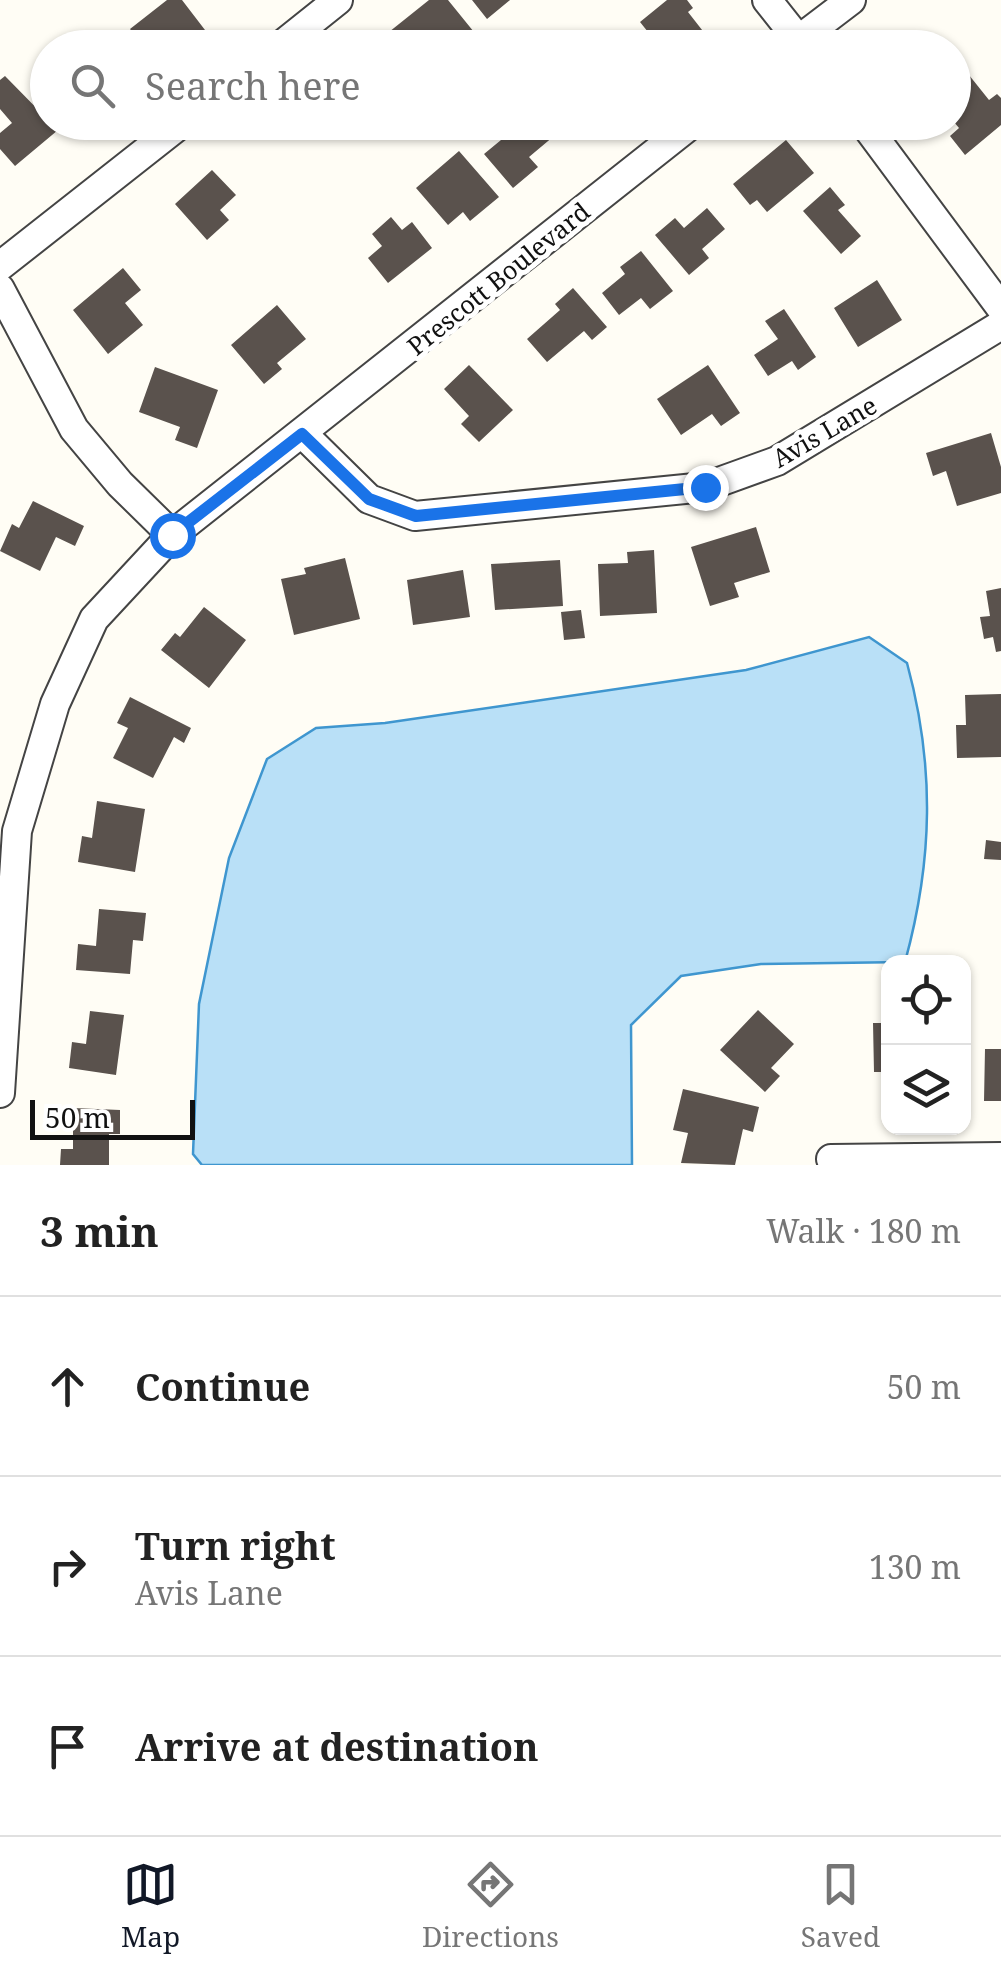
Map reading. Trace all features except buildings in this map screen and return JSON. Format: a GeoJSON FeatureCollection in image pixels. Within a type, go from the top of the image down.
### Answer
{"type":"FeatureCollection","features":[{"type":"Feature","properties":{"kind":"street"},"geometry":{"type":"LineString","coordinates":[[300,30],[338,0]]}},
{"type":"Feature","properties":{"kind":"street"},"geometry":{"type":"LineString","coordinates":[[767,0],[787,30]]}},
{"type":"Feature","properties":{"kind":"street"},"geometry":{"type":"LineString","coordinates":[[815,30],[850,0]]}},
{"type":"Feature","properties":{"kind":"street"},"geometry":{"type":"LineString","coordinates":[[0,266],[159,140]]}},
{"type":"Feature","properties":{"kind":"street","name":"Prescott Boulevard"},"geometry":{"type":"LineString","coordinates":[[172,535],[671,140]]}},
{"type":"Feature","properties":{"kind":"street"},"geometry":{"type":"LineString","coordinates":[[876,140],[1001,308]]}},
{"type":"Feature","properties":{"kind":"street"},"geometry":{"type":"LineString","coordinates":[[0,289],[74,429],[120,484],[172,535],[94,620],[55,704],[17,831],[0,1093]]}},
{"type":"Feature","properties":{"kind":"street","name":"Avis Lane"},"geometry":{"type":"LineString","coordinates":[[302,434],[369,499],[416,516],[705,487],[776,461],[1001,325]]}},
{"type":"Feature","properties":{"kind":"street"},"geometry":{"type":"LineString","coordinates":[[831,1159],[1001,1156]]}},
{"type":"Feature","properties":{"kind":"water"},"geometry":{"type":"Polygon","coordinates":[[[869,637],[907,663],[922,739],[927,813],[921,887],[907,955],[881,955],[881,962],[761,964],[681,976],[631,1025],[632,1165],[202,1165],[193,1154],[199,1004],[229,858],[267,759],[316,728],[385,723],[746,670],[869,637]]]}},
{"type":"Feature","properties":{"kind":"route"},"geometry":{"type":"LineString","coordinates":[[172,535],[302,434],[369,499],[416,516],[705,487]]}}]}
